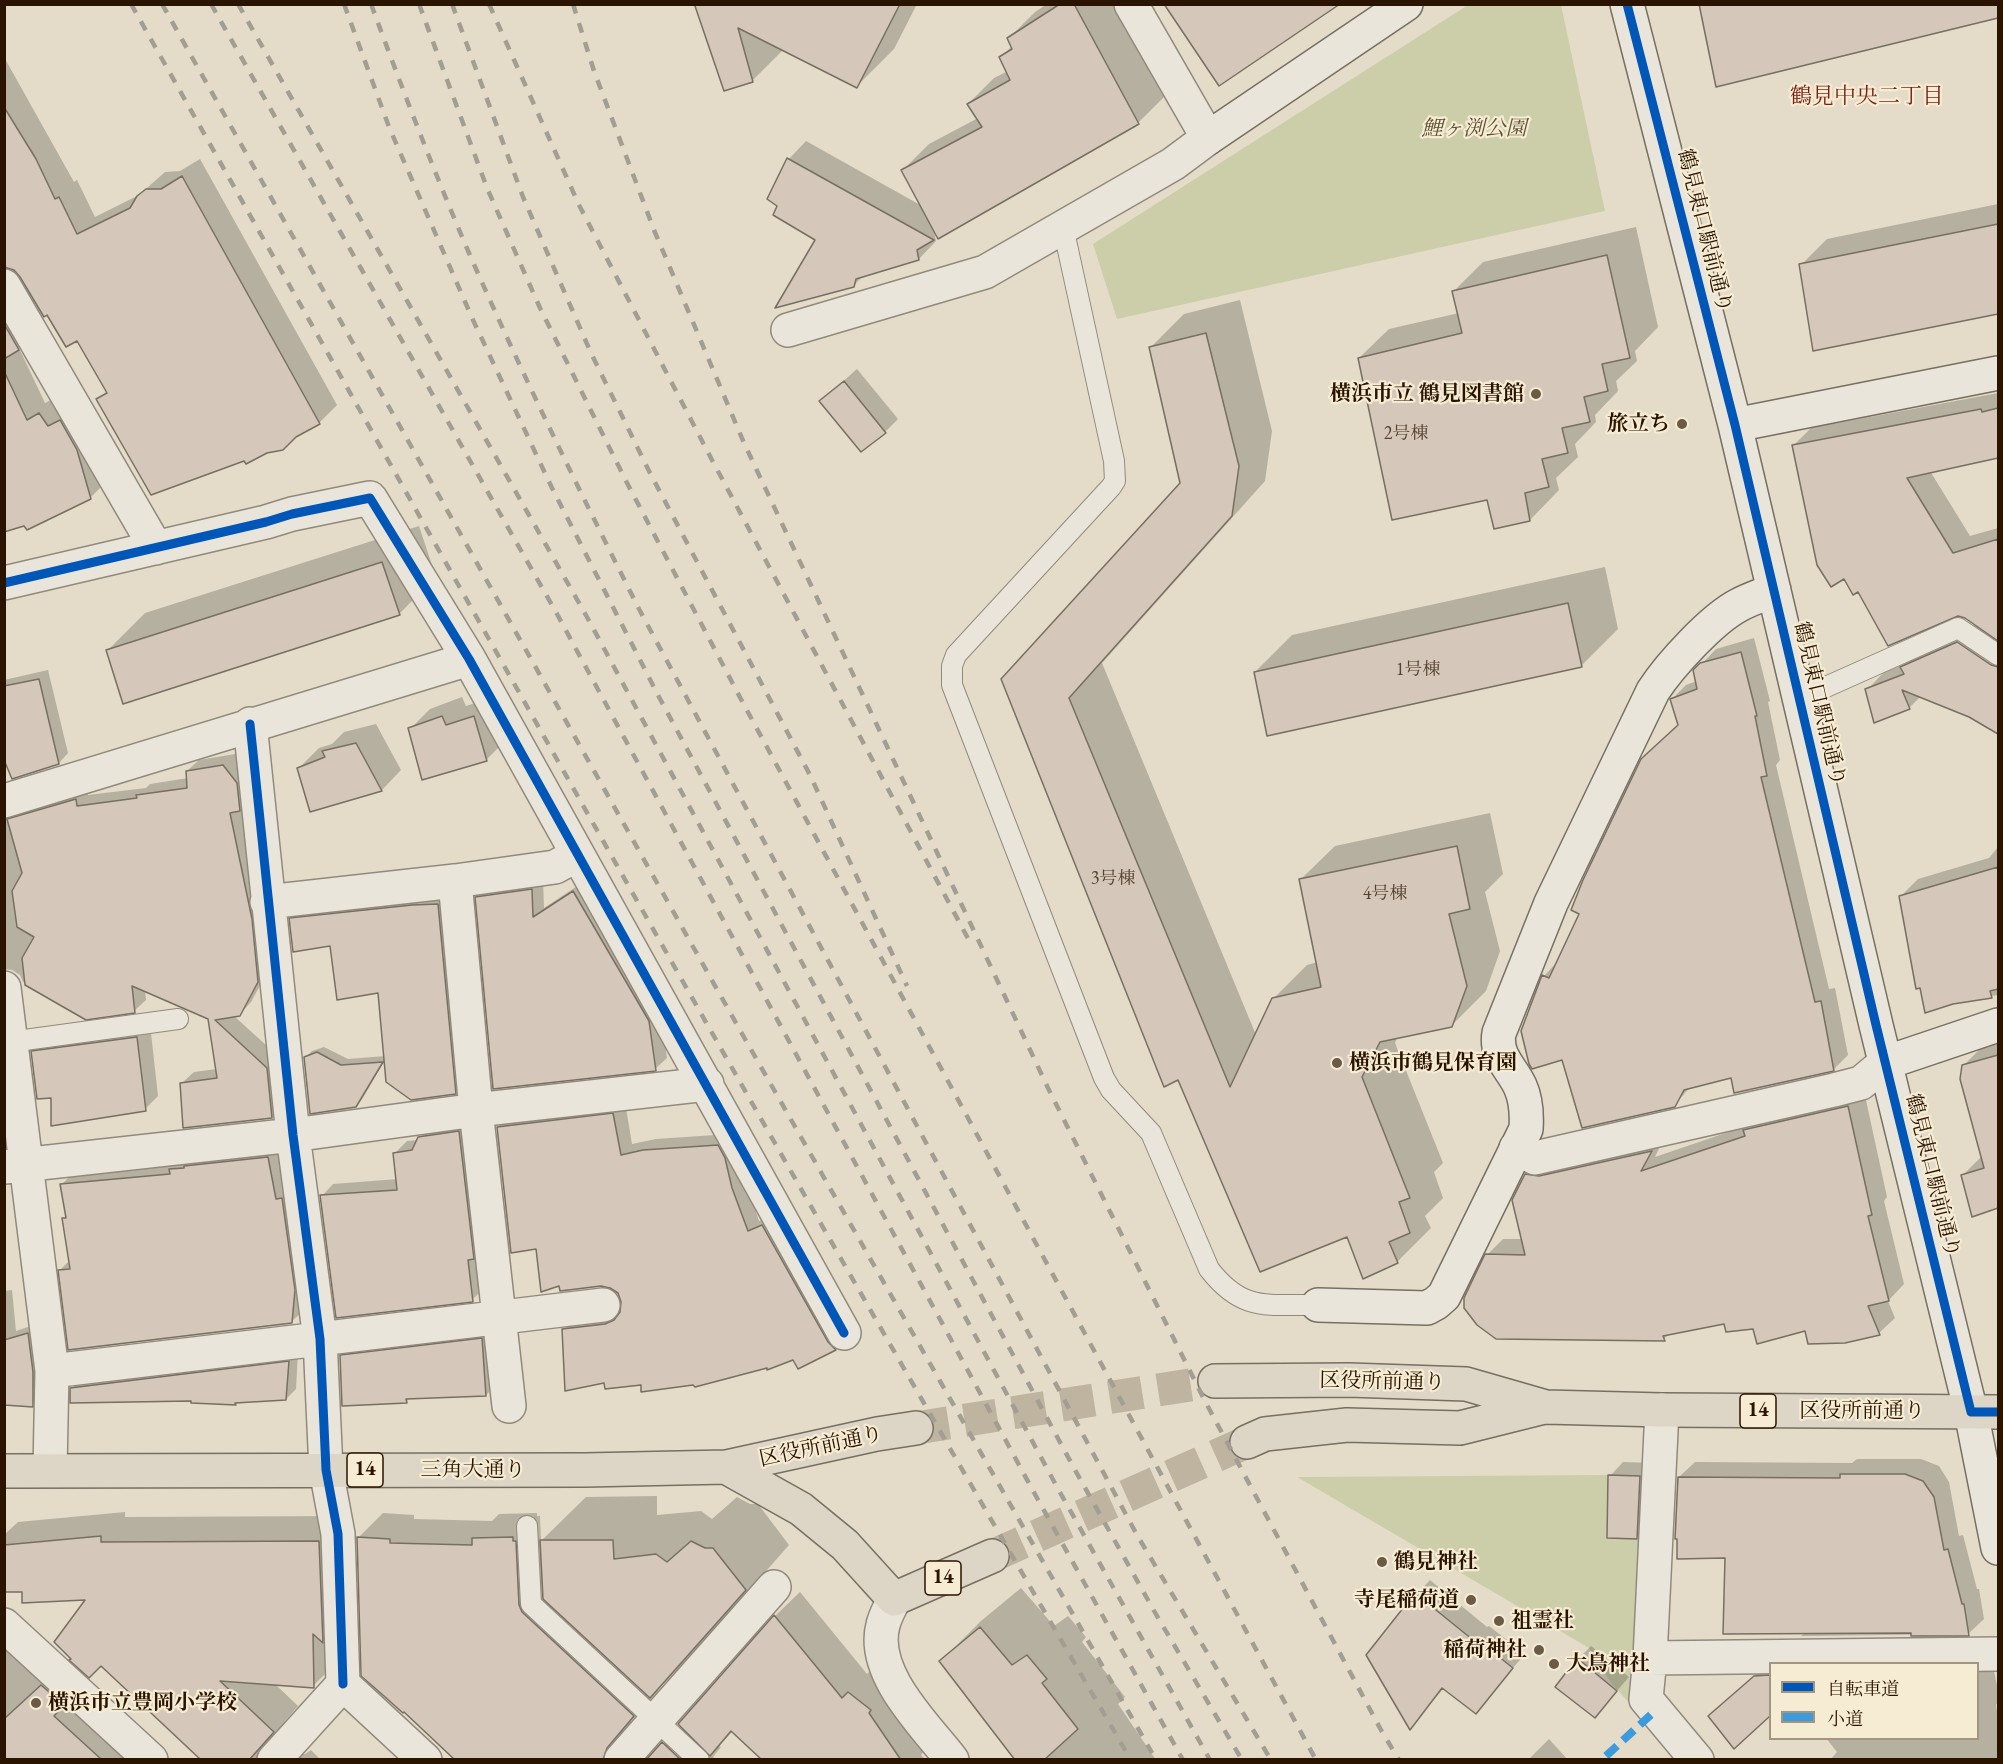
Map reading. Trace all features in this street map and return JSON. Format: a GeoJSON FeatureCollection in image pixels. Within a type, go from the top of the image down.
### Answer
{"type":"FeatureCollection","features":[{"type":"Feature","properties":{"kind":"main road","name":"区役所前通り"},"geometry":{"type":"LineString","coordinates":[[1215,1381],[1349,1380],[1466,1384],[1546,1407],[1985,1412]]}},
{"type":"Feature","properties":{"kind":"main road","name":"区役所前通り"},"geometry":{"type":"LineString","coordinates":[[1247,1442],[1265,1434],[1347,1425],[1460,1428],[1546,1407]]}},
{"type":"Feature","properties":{"kind":"main road","name":"区役所前通り"},"geometry":{"type":"LineString","coordinates":[[726,1467],[877,1434],[916,1428]]}},
{"type":"Feature","properties":{"kind":"main road","name":"三角大通り"},"geometry":{"type":"LineString","coordinates":[[4,1471],[585,1470],[726,1467]]}},
{"type":"Feature","properties":{"kind":"main road"},"geometry":{"type":"LineString","coordinates":[[726,1467],[801,1509],[845,1545],[894,1599]]}},
{"type":"Feature","properties":{"kind":"main road","name":"14"},"geometry":{"type":"LineString","coordinates":[[894,1599],[992,1556]]}},
{"type":"Feature","properties":{"kind":"street"},"geometry":{"type":"LineString","coordinates":[[1131,4],[1208,138]]}},
{"type":"Feature","properties":{"kind":"street"},"geometry":{"type":"LineString","coordinates":[[788,330],[985,272],[1173,164],[1406,4]]}},
{"type":"Feature","properties":{"kind":"street","name":"鶴見東口駅前通り"},"geometry":{"type":"LineString","coordinates":[[1627,4],[1735,425],[1885,1063],[1985,1412],[1998,1548]]}},
{"type":"Feature","properties":{"kind":"street"},"geometry":{"type":"LineString","coordinates":[[4,286],[156,548]]}},
{"type":"Feature","properties":{"kind":"street"},"geometry":{"type":"LineString","coordinates":[[1735,425],[1998,373]]}},
{"type":"Feature","properties":{"kind":"street"},"geometry":{"type":"LineString","coordinates":[[4,583],[292,514],[370,498],[469,658],[844,1333]]}},
{"type":"Feature","properties":{"kind":"street"},"geometry":{"type":"LineString","coordinates":[[1318,1305],[1427,1308],[1444,1296],[1526,1129],[1527,1115],[1521,1086],[1502,1058],[1498,1038],[1560,883],[1641,716],[1665,674],[1688,649],[1731,610],[1774,590]]}},
{"type":"Feature","properties":{"kind":"street"},"geometry":{"type":"LineString","coordinates":[[4,801],[469,658]]}},
{"type":"Feature","properties":{"kind":"street"},"geometry":{"type":"LineString","coordinates":[[250,724],[293,1135],[320,1338],[326,1470],[338,1534],[343,1684],[274,1760]]}},
{"type":"Feature","properties":{"kind":"street"},"geometry":{"type":"LineString","coordinates":[[267,902],[455,881],[555,867],[577,855]]}},
{"type":"Feature","properties":{"kind":"street"},"geometry":{"type":"LineString","coordinates":[[455,881],[476,1110],[509,1406]]}},
{"type":"Feature","properties":{"kind":"street"},"geometry":{"type":"LineString","coordinates":[[4,988],[10,1042],[15,1166],[52,1371],[50,1470]]}},
{"type":"Feature","properties":{"kind":"street"},"geometry":{"type":"LineString","coordinates":[[1516,1148],[1535,1158],[1834,1090],[1861,1083],[1885,1063],[1998,1025]]}},
{"type":"Feature","properties":{"kind":"street"},"geometry":{"type":"LineString","coordinates":[[15,1166],[293,1135],[476,1110],[706,1084]]}},
{"type":"Feature","properties":{"kind":"street"},"geometry":{"type":"LineString","coordinates":[[52,1371],[603,1305]]}},
{"type":"Feature","properties":{"kind":"street"},"geometry":{"type":"LineString","coordinates":[[1662,1410],[1646,1699],[1697,1760]]}},
{"type":"Feature","properties":{"kind":"street"},"geometry":{"type":"LineString","coordinates":[[621,1760],[774,1587]]}},
{"type":"Feature","properties":{"kind":"street"},"geometry":{"type":"LineString","coordinates":[[894,1599],[882,1626],[881,1653],[893,1683],[952,1760]]}},
{"type":"Feature","properties":{"kind":"street"},"geometry":{"type":"LineString","coordinates":[[4,1625],[151,1760]]}},
{"type":"Feature","properties":{"kind":"street"},"geometry":{"type":"LineString","coordinates":[[1650,1658],[1998,1654]]}},
{"type":"Feature","properties":{"kind":"street"},"geometry":{"type":"LineString","coordinates":[[343,1684],[425,1760]]}},
{"type":"Feature","properties":{"kind":"lane"},"geometry":{"type":"LineString","coordinates":[[1063,227],[1114,461],[1115,480],[956,655],[952,666],[952,685],[1104,1078],[1111,1090],[1152,1133],[1209,1269],[1221,1286],[1251,1304],[1318,1305]]}},
{"type":"Feature","properties":{"kind":"lane"},"geometry":{"type":"LineString","coordinates":[[1799,699],[1958,628],[1998,655]]}},
{"type":"Feature","properties":{"kind":"lane"},"geometry":{"type":"LineString","coordinates":[[10,1042],[178,1019]]}},
{"type":"Feature","properties":{"kind":"lane"},"geometry":{"type":"LineString","coordinates":[[527,1526],[531,1604],[699,1760]]}},
{"type":"Feature","properties":{"kind":"green space","name":"鯉ヶ渕公園"},"geometry":{"type":"Polygon","coordinates":[[[1468,5],[1561,5],[1605,211],[1117,319],[1093,244],[1468,5]]]}},
{"type":"Feature","properties":{"kind":"green space"},"geometry":{"type":"Polygon","coordinates":[[[1608,1475],[1607,1538],[1645,1539],[1633,1707],[1611,1683],[1589,1648],[1297,1477],[1608,1475]]]}},
{"type":"Feature","properties":{"kind":"building"},"geometry":{"type":"Polygon","coordinates":[[[692,4],[900,4],[857,88],[738,28],[753,82],[724,91],[695,6],[692,4]]]}},
{"type":"Feature","properties":{"kind":"building"},"geometry":{"type":"Polygon","coordinates":[[[1060,4],[1074,4],[1139,124],[938,239],[901,170],[982,127],[967,104],[1010,80],[999,57],[1012,49],[1007,38],[1060,4]]]}},
{"type":"Feature","properties":{"kind":"building"},"geometry":{"type":"Polygon","coordinates":[[[1164,4],[1340,4],[1219,86],[1164,4]]]}},
{"type":"Feature","properties":{"kind":"building"},"geometry":{"type":"Polygon","coordinates":[[[1699,4],[1998,4],[1998,18],[1716,87],[1699,4]]]}},
{"type":"Feature","properties":{"kind":"building"},"geometry":{"type":"Polygon","coordinates":[[[4,107],[36,159],[55,199],[59,197],[77,234],[130,208],[137,196],[146,189],[161,189],[182,176],[320,424],[296,437],[283,450],[267,453],[246,464],[244,461],[151,495],[96,399],[107,393],[77,341],[66,347],[47,315],[44,317],[20,277],[14,270],[4,267],[4,107]]]}},
{"type":"Feature","properties":{"kind":"building"},"geometry":{"type":"Polygon","coordinates":[[[787,158],[934,240],[917,250],[919,260],[856,279],[854,287],[775,308],[815,240],[773,215],[777,206],[767,199],[787,158]]]}},
{"type":"Feature","properties":{"kind":"building"},"geometry":{"type":"Polygon","coordinates":[[[1998,224],[1998,314],[1813,351],[1799,264],[1998,224]]]}},
{"type":"Feature","properties":{"kind":"building","name":"横浜市立 鶴見図書館"},"geometry":{"type":"Polygon","coordinates":[[[1607,255],[1630,358],[1602,364],[1608,391],[1584,397],[1590,422],[1562,428],[1568,453],[1542,459],[1549,487],[1525,493],[1530,521],[1494,529],[1487,500],[1392,520],[1358,358],[1462,333],[1452,291],[1607,255]]]}},
{"type":"Feature","properties":{"kind":"building"},"geometry":{"type":"Polygon","coordinates":[[[4,324],[19,350],[4,359],[4,324]]]}},
{"type":"Feature","properties":{"kind":"building"},"geometry":{"type":"Polygon","coordinates":[[[1206,333],[1239,466],[1232,516],[1069,698],[1230,1087],[1272,998],[1321,987],[1299,879],[1457,846],[1470,909],[1449,914],[1467,986],[1452,1027],[1380,1042],[1362,1077],[1410,1198],[1399,1202],[1410,1233],[1389,1242],[1398,1263],[1363,1279],[1347,1237],[1260,1272],[1178,1080],[1164,1087],[1001,679],[1180,483],[1149,347],[1206,333]]]}},
{"type":"Feature","properties":{"kind":"building"},"geometry":{"type":"Polygon","coordinates":[[[4,371],[27,420],[39,413],[48,426],[60,420],[77,450],[91,499],[27,530],[24,526],[4,532],[4,371]]]}},
{"type":"Feature","properties":{"kind":"building"},"geometry":{"type":"Polygon","coordinates":[[[844,381],[886,433],[861,452],[819,401],[844,381]]]}},
{"type":"Feature","properties":{"kind":"building"},"geometry":{"type":"Polygon","coordinates":[[[1998,408],[1998,458],[1907,478],[1953,553],[1998,539],[1998,641],[1965,618],[1958,616],[1888,646],[1858,592],[1853,595],[1844,579],[1831,587],[1817,565],[1792,445],[1981,409],[1982,412],[1998,408]]]}},
{"type":"Feature","properties":{"kind":"building"},"geometry":{"type":"Polygon","coordinates":[[[382,562],[400,615],[123,704],[106,650],[382,562]]]}},
{"type":"Feature","properties":{"kind":"building"},"geometry":{"type":"Polygon","coordinates":[[[1568,603],[1582,667],[1267,736],[1254,672],[1568,603]]]}},
{"type":"Feature","properties":{"kind":"building"},"geometry":{"type":"Polygon","coordinates":[[[1957,642],[1991,665],[1998,667],[1998,734],[1969,717],[1902,690],[1910,709],[1874,723],[1865,689],[1904,674],[1900,667],[1957,642]]]}},
{"type":"Feature","properties":{"kind":"building"},"geometry":{"type":"Polygon","coordinates":[[[1741,652],[1757,716],[1755,716],[1767,776],[1761,777],[1815,1002],[1821,1001],[1834,1071],[1734,1093],[1731,1078],[1684,1090],[1675,1107],[1582,1128],[1562,1060],[1532,1069],[1521,1031],[1542,975],[1549,978],[1579,914],[1571,910],[1583,880],[1641,759],[1678,725],[1670,699],[1697,689],[1693,670],[1700,663],[1741,652]]]}},
{"type":"Feature","properties":{"kind":"building"},"geometry":{"type":"Polygon","coordinates":[[[39,679],[59,764],[12,779],[4,760],[4,686],[39,679]]]}},
{"type":"Feature","properties":{"kind":"building"},"geometry":{"type":"Polygon","coordinates":[[[442,716],[446,725],[474,716],[487,761],[422,780],[408,728],[442,716]]]}},
{"type":"Feature","properties":{"kind":"building"},"geometry":{"type":"Polygon","coordinates":[[[356,743],[382,791],[310,812],[297,768],[325,757],[322,751],[356,743]]]}},
{"type":"Feature","properties":{"kind":"building"},"geometry":{"type":"Polygon","coordinates":[[[223,765],[237,783],[240,811],[230,813],[252,919],[258,982],[240,1016],[215,1020],[267,1068],[272,1118],[183,1128],[180,1083],[217,1078],[208,1019],[132,986],[135,1013],[86,1020],[25,985],[22,958],[34,937],[17,927],[12,891],[22,873],[7,819],[76,799],[77,806],[187,788],[186,771],[223,765]]]}},
{"type":"Feature","properties":{"kind":"building"},"geometry":{"type":"Polygon","coordinates":[[[1998,867],[1998,989],[1990,991],[1992,998],[1953,1004],[1925,1013],[1920,988],[1916,989],[1899,896],[1998,867]]]}},
{"type":"Feature","properties":{"kind":"building"},"geometry":{"type":"Polygon","coordinates":[[[532,889],[533,917],[573,891],[649,1021],[656,1071],[493,1089],[475,897],[532,889]]]}},
{"type":"Feature","properties":{"kind":"building"},"geometry":{"type":"Polygon","coordinates":[[[438,904],[456,1094],[411,1100],[386,1082],[378,993],[337,1000],[330,946],[293,952],[289,918],[438,904]]]}},
{"type":"Feature","properties":{"kind":"building"},"geometry":{"type":"Polygon","coordinates":[[[137,1037],[146,1111],[51,1126],[51,1098],[37,1099],[31,1051],[137,1037]]]}},
{"type":"Feature","properties":{"kind":"building"},"geometry":{"type":"Polygon","coordinates":[[[317,1052],[341,1065],[383,1062],[356,1107],[310,1114],[304,1057],[317,1052]]]}},
{"type":"Feature","properties":{"kind":"building"},"geometry":{"type":"Polygon","coordinates":[[[1998,1055],[1998,1208],[1972,1217],[1961,1175],[1984,1168],[1960,1079],[1962,1065],[1998,1055]]]}},
{"type":"Feature","properties":{"kind":"building"},"geometry":{"type":"Polygon","coordinates":[[[1848,1106],[1872,1215],[1868,1216],[1889,1301],[1868,1306],[1880,1335],[1845,1343],[1808,1344],[1805,1331],[1757,1344],[1753,1329],[1726,1332],[1724,1324],[1663,1336],[1665,1341],[1496,1339],[1477,1325],[1464,1308],[1464,1298],[1485,1254],[1525,1255],[1512,1200],[1525,1174],[1539,1176],[1652,1151],[1641,1171],[1745,1136],[1743,1130],[1848,1106]]]}},
{"type":"Feature","properties":{"kind":"building"},"geometry":{"type":"Polygon","coordinates":[[[613,1113],[621,1155],[643,1150],[718,1145],[725,1158],[732,1188],[748,1231],[762,1225],[828,1342],[836,1350],[798,1369],[793,1360],[767,1370],[767,1368],[695,1387],[693,1385],[641,1392],[641,1385],[605,1389],[604,1383],[565,1391],[562,1329],[605,1324],[614,1320],[620,1312],[621,1302],[618,1293],[601,1286],[560,1291],[559,1286],[541,1292],[536,1249],[511,1253],[497,1127],[613,1113]]]}},
{"type":"Feature","properties":{"kind":"building"},"geometry":{"type":"Polygon","coordinates":[[[459,1131],[474,1259],[468,1260],[473,1302],[336,1318],[320,1195],[397,1190],[393,1153],[412,1150],[418,1137],[459,1131]]]}},
{"type":"Feature","properties":{"kind":"building"},"geometry":{"type":"Polygon","coordinates":[[[268,1157],[276,1199],[282,1198],[295,1290],[292,1323],[68,1350],[58,1270],[70,1269],[62,1218],[66,1218],[60,1184],[170,1174],[169,1169],[184,1168],[184,1166],[268,1157]]]}},
{"type":"Feature","properties":{"kind":"building"},"geometry":{"type":"Polygon","coordinates":[[[28,1333],[33,1372],[33,1407],[4,1405],[4,1340],[28,1333]]]}},
{"type":"Feature","properties":{"kind":"building"},"geometry":{"type":"Polygon","coordinates":[[[482,1338],[486,1396],[406,1399],[407,1403],[342,1406],[340,1355],[482,1338]]]}},
{"type":"Feature","properties":{"kind":"building"},"geometry":{"type":"Polygon","coordinates":[[[289,1361],[286,1400],[235,1403],[236,1405],[191,1403],[191,1401],[70,1403],[70,1388],[289,1361]]]}},
{"type":"Feature","properties":{"kind":"building"},"geometry":{"type":"Polygon","coordinates":[[[1840,1474],[1905,1474],[1923,1481],[1934,1497],[1944,1550],[1948,1549],[1962,1604],[1964,1604],[1969,1636],[1911,1636],[1911,1633],[1723,1634],[1725,1558],[1677,1559],[1677,1539],[1675,1539],[1678,1477],[1840,1478],[1840,1474]]]}},
{"type":"Feature","properties":{"kind":"building"},"geometry":{"type":"Polygon","coordinates":[[[1608,1475],[1640,1476],[1637,1539],[1607,1538],[1608,1475]]]}},
{"type":"Feature","properties":{"kind":"building"},"geometry":{"type":"Polygon","coordinates":[[[101,1536],[101,1542],[319,1541],[323,1643],[313,1634],[314,1688],[220,1681],[274,1732],[249,1760],[201,1760],[101,1666],[89,1678],[69,1660],[71,1659],[54,1642],[85,1600],[22,1603],[22,1592],[4,1592],[4,1545],[101,1536]]]}},
{"type":"Feature","properties":{"kind":"building"},"geometry":{"type":"Polygon","coordinates":[[[357,1537],[390,1539],[390,1543],[472,1545],[472,1538],[513,1537],[513,1541],[516,1541],[519,1605],[522,1612],[634,1716],[607,1748],[603,1760],[455,1760],[404,1712],[361,1676],[357,1537]]]}},
{"type":"Feature","properties":{"kind":"building"},"geometry":{"type":"Polygon","coordinates":[[[540,1540],[613,1540],[614,1559],[656,1554],[667,1562],[691,1541],[705,1548],[713,1548],[746,1590],[650,1698],[543,1599],[540,1540]]]}},
{"type":"Feature","properties":{"kind":"building"},"geometry":{"type":"Polygon","coordinates":[[[1415,1593],[1473,1640],[1475,1638],[1513,1668],[1476,1714],[1442,1688],[1410,1730],[1366,1655],[1415,1593]]]}},
{"type":"Feature","properties":{"kind":"building"},"geometry":{"type":"Polygon","coordinates":[[[774,1615],[842,1698],[848,1692],[871,1710],[869,1713],[901,1760],[762,1760],[731,1731],[710,1756],[678,1724],[774,1615]]]}},
{"type":"Feature","properties":{"kind":"building"},"geometry":{"type":"Polygon","coordinates":[[[980,1627],[1012,1665],[1027,1655],[1047,1679],[1042,1683],[1078,1729],[1044,1760],[1015,1760],[939,1661],[980,1627]]]}},
{"type":"Feature","properties":{"kind":"building"},"geometry":{"type":"Polygon","coordinates":[[[1577,1658],[1617,1691],[1595,1718],[1555,1687],[1577,1658]]]}},
{"type":"Feature","properties":{"kind":"building"},"geometry":{"type":"Polygon","coordinates":[[[1769,1675],[1769,1717],[1734,1749],[1708,1716],[1754,1676],[1769,1675]]]}},
{"type":"Feature","properties":{"kind":"building"},"geometry":{"type":"Polygon","coordinates":[[[41,1685],[64,1705],[54,1716],[102,1760],[4,1760],[4,1719],[41,1685]]]}},
{"type":"Feature","properties":{"kind":"building"},"geometry":{"type":"Polygon","coordinates":[[[662,1742],[681,1760],[646,1760],[662,1742]]]}},
{"type":"Feature","properties":{"kind":"tunnel"},"geometry":{"type":"LineString","coordinates":[[916,1428],[1215,1381]]}},
{"type":"Feature","properties":{"kind":"tunnel"},"geometry":{"type":"LineString","coordinates":[[992,1556],[1247,1442]]}},
{"type":"Feature","properties":{"kind":"railway"},"geometry":{"type":"LineString","coordinates":[[131,4],[752,1104],[1131,1760]]}},
{"type":"Feature","properties":{"kind":"railway"},"geometry":{"type":"LineString","coordinates":[[162,4],[745,1039],[1156,1760]]}},
{"type":"Feature","properties":{"kind":"railway"},"geometry":{"type":"LineString","coordinates":[[211,4],[557,614],[1037,1498],[1183,1760]]}},
{"type":"Feature","properties":{"kind":"railway"},"geometry":{"type":"LineString","coordinates":[[238,4],[587,617],[1057,1487],[1210,1760]]}},
{"type":"Feature","properties":{"kind":"railway"},"geometry":{"type":"LineString","coordinates":[[344,4],[389,127],[473,320],[552,488],[659,697],[1075,1470],[1242,1760]]}},
{"type":"Feature","properties":{"kind":"railway"},"geometry":{"type":"LineString","coordinates":[[371,4],[418,130],[469,253],[552,432],[639,609],[1137,1535],[1271,1760]]}},
{"type":"Feature","properties":{"kind":"railway"},"geometry":{"type":"LineString","coordinates":[[419,4],[487,188],[540,308],[626,481],[743,703],[1316,1760]]}},
{"type":"Feature","properties":{"kind":"railway"},"geometry":{"type":"LineString","coordinates":[[452,4],[523,197],[591,353],[650,473],[810,775],[907,986]]}},
{"type":"Feature","properties":{"kind":"railway"},"geometry":{"type":"LineString","coordinates":[[489,4],[579,205],[712,460],[972,946]]}},
{"type":"Feature","properties":{"kind":"railway"},"geometry":{"type":"LineString","coordinates":[[573,4],[594,71],[654,230],[744,443],[1048,1088],[1206,1403],[1399,1760]]}},
{"type":"Feature","properties":{"kind":"marked path"},"geometry":{"type":"LineString","coordinates":[[1606,1756],[1656,1710]]}},
{"type":"Feature","properties":{"kind":"cycle path"},"geometry":{"type":"LineString","coordinates":[[1627,4],[1735,425],[1876,1025],[1971,1412],[1998,1412]]}},
{"type":"Feature","properties":{"kind":"cycle path"},"geometry":{"type":"LineString","coordinates":[[4,583],[292,514],[370,498],[469,659],[844,1333]]}},
{"type":"Feature","properties":{"kind":"cycle path"},"geometry":{"type":"LineString","coordinates":[[250,724],[293,1135],[320,1339],[326,1470],[338,1534],[343,1684]]}},
{"type":"Feature","properties":{"kind":"place","name":"横浜市立 鶴見図書館"},"geometry":{"type":"Point","coordinates":[1536,394]}},
{"type":"Feature","properties":{"kind":"place","name":"旅立ち"},"geometry":{"type":"Point","coordinates":[1682,424]}},
{"type":"Feature","properties":{"kind":"place","name":"横浜市鶴見保育園"},"geometry":{"type":"Point","coordinates":[1337,1063]}},
{"type":"Feature","properties":{"kind":"place","name":"鶴見神社"},"geometry":{"type":"Point","coordinates":[1382,1562]}},
{"type":"Feature","properties":{"kind":"place","name":"寺尾稲荷道"},"geometry":{"type":"Point","coordinates":[1471,1600]}},
{"type":"Feature","properties":{"kind":"place","name":"祖霊社"},"geometry":{"type":"Point","coordinates":[1499,1621]}},
{"type":"Feature","properties":{"kind":"place","name":"稲荷神社"},"geometry":{"type":"Point","coordinates":[1539,1650]}},
{"type":"Feature","properties":{"kind":"place","name":"大鳥神社"},"geometry":{"type":"Point","coordinates":[1554,1664]}},
{"type":"Feature","properties":{"kind":"place","name":"横浜市立豊岡小学校"},"geometry":{"type":"Point","coordinates":[36,1703]}},
{"type":"Feature","properties":{"kind":"district","name":"鶴見中央二丁目"},"geometry":{"type":"Point","coordinates":[1867,97]}}]}
